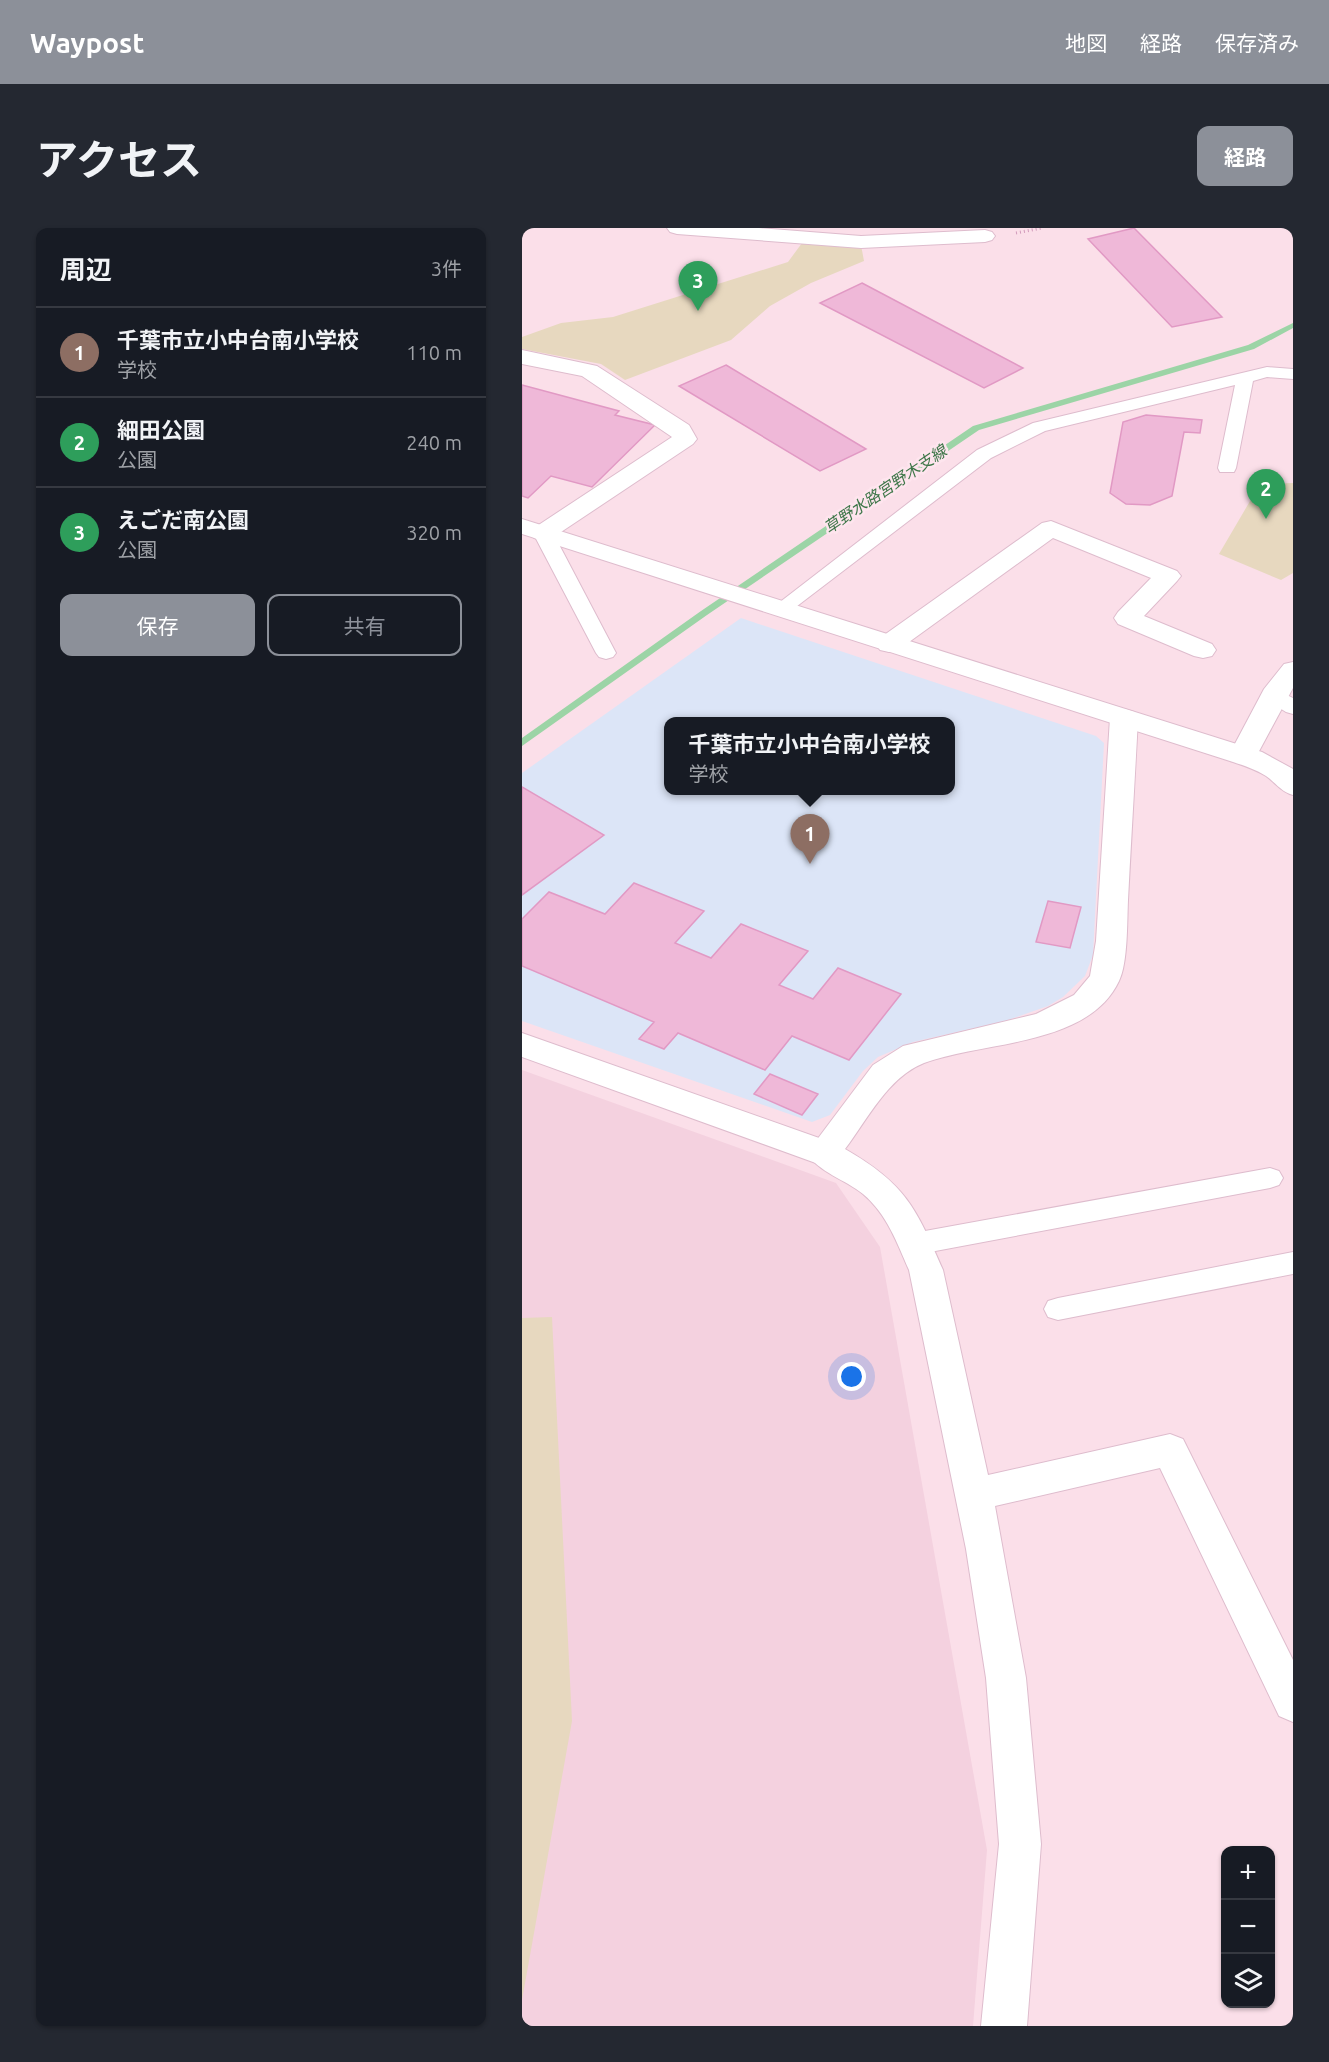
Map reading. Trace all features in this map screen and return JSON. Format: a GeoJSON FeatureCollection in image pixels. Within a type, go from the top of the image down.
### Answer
{"type":"FeatureCollection","features":[{"type":"Feature","properties":{"kind":"street"},"geometry":{"type":"LineString","coordinates":[[677,228],[861,242],[985,236]]}},
{"type":"Feature","properties":{"kind":"street"},"geometry":{"type":"LineString","coordinates":[[522,357],[589,371],[681,430],[685,439],[532,530]]}},
{"type":"Feature","properties":{"kind":"street"},"geometry":{"type":"LineString","coordinates":[[889,644],[1051,528],[1168,576],[1127,618],[1203,650]]}},
{"type":"Feature","properties":{"kind":"street"},"geometry":{"type":"LineString","coordinates":[[532,530],[1243,755],[1286,776],[1293,786]]}},
{"type":"Feature","properties":{"kind":"street"},"geometry":{"type":"LineString","coordinates":[[1243,755],[1287,696],[1293,670]]}},
{"type":"Feature","properties":{"kind":"street"},"geometry":{"type":"LineString","coordinates":[[824,1153],[884,1073],[891,1068],[915,1054],[1044,1024],[1084,1003],[1105,979],[1111,941],[1124,718]]}},
{"type":"Feature","properties":{"kind":"street"},"geometry":{"type":"LineString","coordinates":[[522,1045],[824,1153],[865,1178],[888,1198],[908,1227],[926,1270],[973,1495],[1006,1678],[1020,1844],[1004,2026]]}},
{"type":"Feature","properties":{"kind":"street"},"geometry":{"type":"LineString","coordinates":[[973,1495],[1170,1450],[1293,1703]]}},
{"type":"Feature","properties":{"kind":"lane"},"geometry":{"type":"LineString","coordinates":[[781,609],[984,454],[1039,427],[1267,372],[1293,374]]}},
{"type":"Feature","properties":{"kind":"lane"},"geometry":{"type":"LineString","coordinates":[[1227,468],[1245,377]]}},
{"type":"Feature","properties":{"kind":"lane"},"geometry":{"type":"LineString","coordinates":[[532,530],[606,653]]}},
{"type":"Feature","properties":{"kind":"lane"},"geometry":{"type":"LineString","coordinates":[[914,1244],[1270,1178]]}},
{"type":"Feature","properties":{"kind":"lane"},"geometry":{"type":"LineString","coordinates":[[1058,1309],[1293,1263]]}},
{"type":"Feature","properties":{"kind":"shaded area"},"geometry":{"type":"Polygon","coordinates":[[[802,243],[861,245],[864,261],[811,283],[770,306],[731,340],[625,380],[601,364],[522,349],[522,337],[561,323],[613,317],[788,262],[802,243]]]}},
{"type":"Feature","properties":{"kind":"shaded area"},"geometry":{"type":"Polygon","coordinates":[[[1293,483],[1293,573],[1281,580],[1219,554],[1260,484],[1293,483]]]}},
{"type":"Feature","properties":{"kind":"shaded area"},"geometry":{"type":"Polygon","coordinates":[[[741,618],[1096,736],[1104,743],[1093,955],[1085,976],[1063,997],[1048,1006],[1005,1021],[913,1042],[878,1057],[863,1071],[830,1115],[812,1122],[522,1021],[522,773],[741,618]]]}},
{"type":"Feature","properties":{"kind":"shaded area"},"geometry":{"type":"Polygon","coordinates":[[[522,1070],[836,1183],[880,1247],[987,1850],[973,2026],[522,2026],[522,1070]]]}},
{"type":"Feature","properties":{"kind":"shaded area"},"geometry":{"type":"Polygon","coordinates":[[[552,1317],[572,1721],[522,2000],[522,1318],[552,1317]]]}},
{"type":"Feature","properties":{"kind":"building"},"geometry":{"type":"Polygon","coordinates":[[[1134,228],[1222,317],[1172,327],[1088,239],[1134,228]]]}},
{"type":"Feature","properties":{"kind":"building"},"geometry":{"type":"Polygon","coordinates":[[[862,283],[1023,368],[984,388],[820,303],[862,283]]]}},
{"type":"Feature","properties":{"kind":"building"},"geometry":{"type":"Polygon","coordinates":[[[726,365],[866,449],[820,471],[679,386],[726,365]]]}},
{"type":"Feature","properties":{"kind":"building"},"geometry":{"type":"Polygon","coordinates":[[[522,385],[619,411],[615,415],[655,425],[592,487],[551,476],[528,498],[522,496],[522,385]]]}},
{"type":"Feature","properties":{"kind":"building"},"geometry":{"type":"Polygon","coordinates":[[[1146,415],[1202,420],[1200,433],[1184,432],[1172,496],[1150,505],[1126,504],[1110,493],[1123,422],[1146,415]]]}},
{"type":"Feature","properties":{"kind":"building"},"geometry":{"type":"Polygon","coordinates":[[[522,787],[604,835],[522,895],[522,787]]]}},
{"type":"Feature","properties":{"kind":"building"},"geometry":{"type":"Polygon","coordinates":[[[634,883],[704,911],[675,943],[711,958],[741,924],[808,951],[779,985],[813,999],[838,968],[901,994],[849,1060],[792,1036],[765,1070],[678,1033],[664,1049],[639,1039],[654,1022],[522,966],[522,919],[549,892],[605,914],[634,883]]]}},
{"type":"Feature","properties":{"kind":"building"},"geometry":{"type":"Polygon","coordinates":[[[1048,901],[1081,907],[1070,948],[1036,942],[1048,901]]]}},
{"type":"Feature","properties":{"kind":"building"},"geometry":{"type":"Polygon","coordinates":[[[770,1074],[818,1094],[802,1115],[754,1094],[770,1074]]]}},
{"type":"Feature","properties":{"kind":"waterway","name":"草野水路宮野木支線"},"geometry":{"type":"LineString","coordinates":[[522,743],[704,613],[976,428],[1251,347],[1293,325]]}},
{"type":"Feature","properties":{"kind":"place","name":"えごだ南公園"},"geometry":{"type":"Point","coordinates":[698,311]}},
{"type":"Feature","properties":{"kind":"place","name":"細田公園"},"geometry":{"type":"Point","coordinates":[1266,519]}},
{"type":"Feature","properties":{"kind":"place","name":"千葉市立小中台南小学校"},"geometry":{"type":"Point","coordinates":[810,864]}}]}
